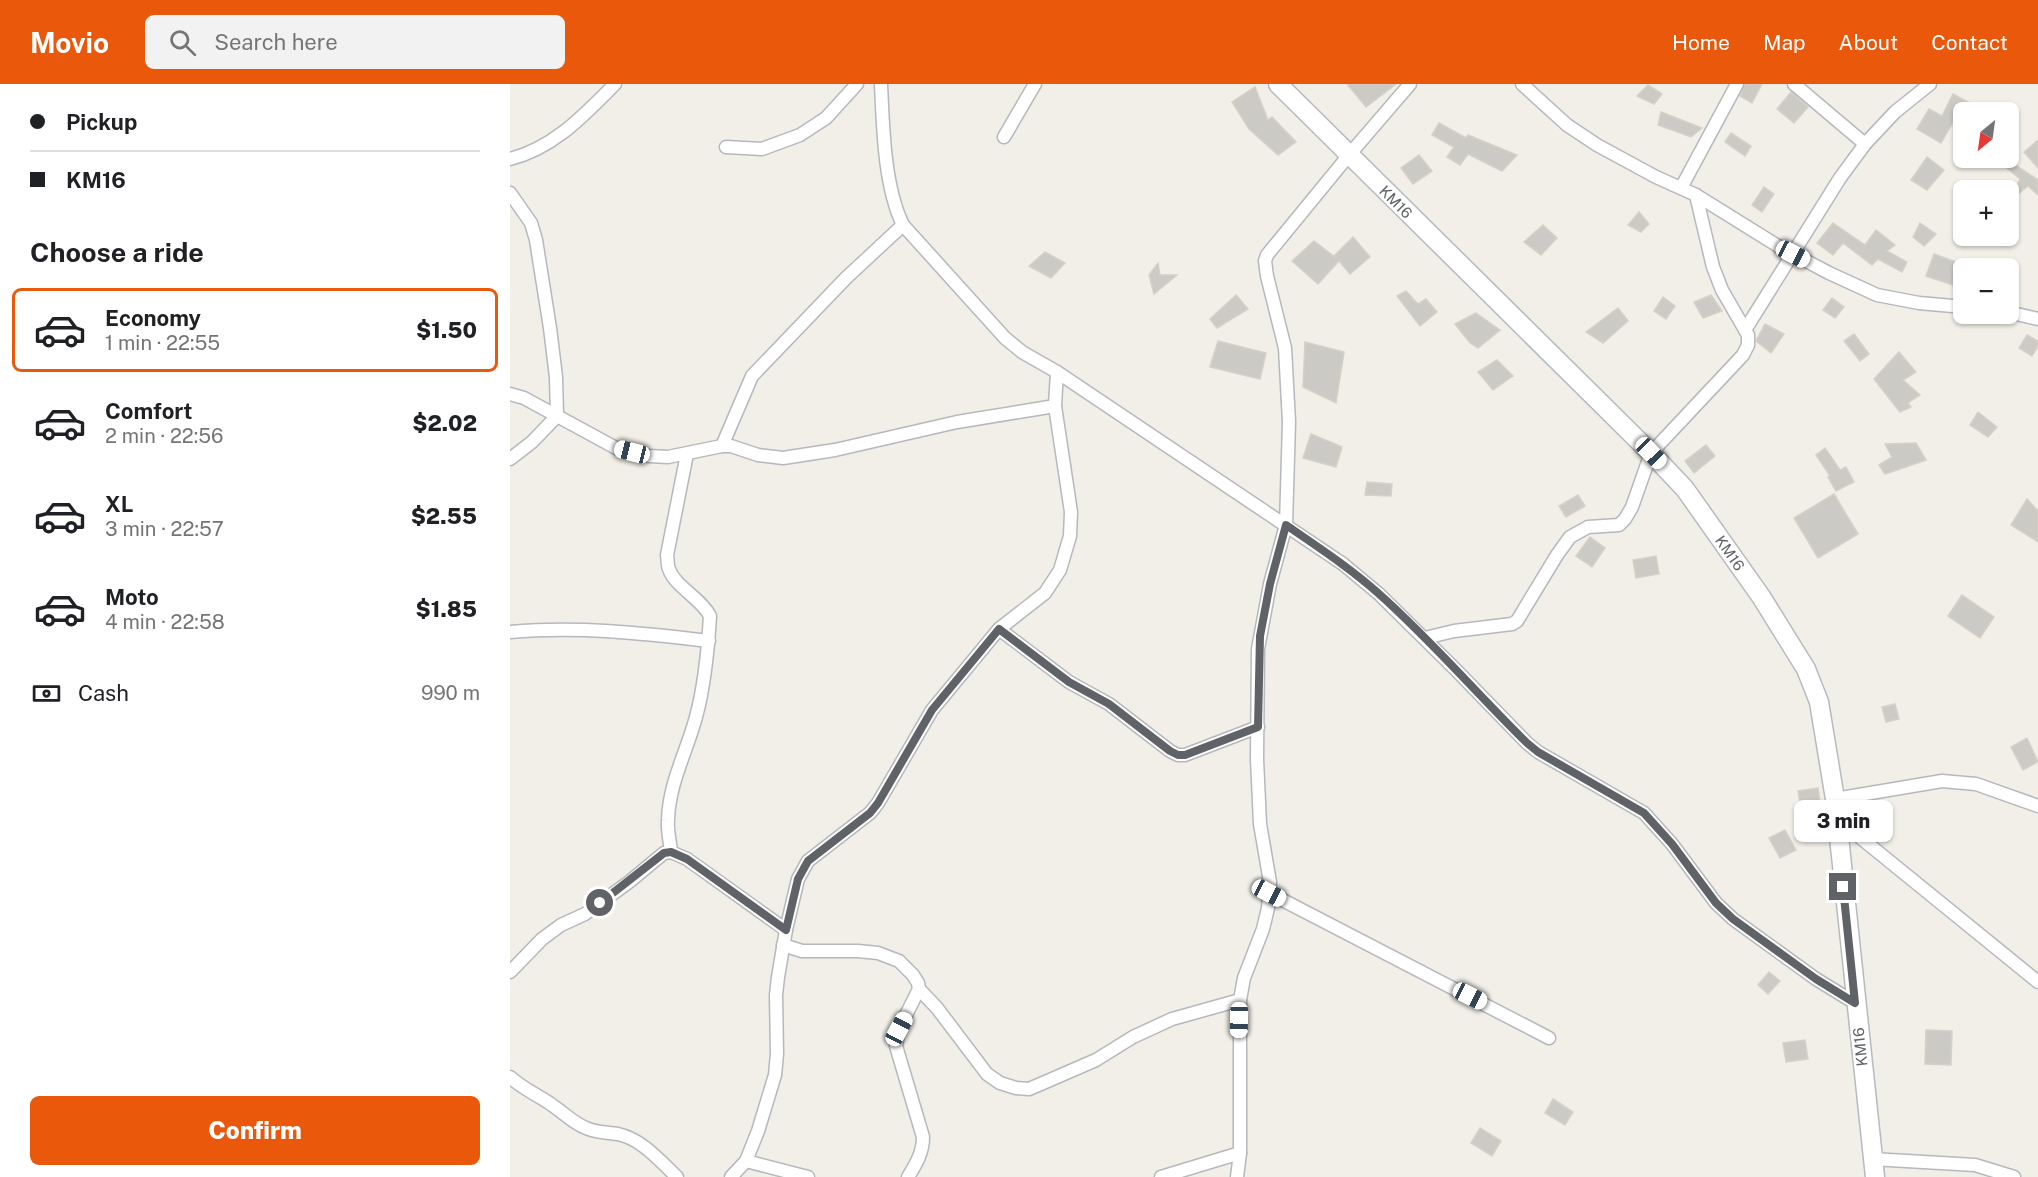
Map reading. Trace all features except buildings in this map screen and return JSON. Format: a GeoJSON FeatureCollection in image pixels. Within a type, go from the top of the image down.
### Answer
{"type":"FeatureCollection","features":[{"type":"Feature","properties":{"kind":"street"},"geometry":{"type":"LineString","coordinates":[[510,159],[527,155],[548,144],[578,121],[615,84]]}},
{"type":"Feature","properties":{"kind":"street"},"geometry":{"type":"LineString","coordinates":[[726,147],[762,149],[800,135],[826,118],[857,84]]}},
{"type":"Feature","properties":{"kind":"street"},"geometry":{"type":"LineString","coordinates":[[881,84],[884,135],[894,207],[903,225],[1005,338],[1343,564],[1379,594],[1425,638],[1527,743],[1538,752],[1644,813],[1672,844],[1716,903],[1733,919],[1816,979],[1855,1003]]}},
{"type":"Feature","properties":{"kind":"street"},"geometry":{"type":"LineString","coordinates":[[1004,137],[1035,84]]}},
{"type":"Feature","properties":{"kind":"street","name":"KM16"},"geometry":{"type":"LineString","coordinates":[[1278,84],[1685,489],[1762,598],[1806,669],[1819,702],[1835,808],[1873,1168]]}},
{"type":"Feature","properties":{"kind":"street"},"geometry":{"type":"LineString","coordinates":[[1237,1177],[1240,1153],[1240,1000],[1244,978],[1263,929],[1268,908],[1270,882],[1260,824],[1257,759],[1259,640],[1270,584],[1286,525],[1289,422],[1285,348],[1265,261],[1267,255],[1348,155],[1410,84]]}},
{"type":"Feature","properties":{"kind":"street"},"geometry":{"type":"LineString","coordinates":[[1522,84],[1567,125],[1617,155],[1696,195],[1793,254],[1862,290],[1919,303],[1953,306]]}},
{"type":"Feature","properties":{"kind":"street"},"geometry":{"type":"LineString","coordinates":[[1681,188],[1737,84]]}},
{"type":"Feature","properties":{"kind":"street"},"geometry":{"type":"LineString","coordinates":[[1794,84],[1864,144]]}},
{"type":"Feature","properties":{"kind":"street"},"geometry":{"type":"LineString","coordinates":[[1745,330],[1840,178],[1864,144],[1895,112],[1930,84]]}},
{"type":"Feature","properties":{"kind":"street"},"geometry":{"type":"LineString","coordinates":[[510,193],[531,223],[536,240],[556,377],[556,416],[532,442],[510,459]]}},
{"type":"Feature","properties":{"kind":"street"},"geometry":{"type":"LineString","coordinates":[[1425,638],[1454,631],[1512,624],[1518,621],[1570,537],[1588,527],[1619,525],[1625,519],[1632,507],[1651,453],[1743,355],[1748,345],[1748,335],[1722,290],[1713,267],[1696,195]]}},
{"type":"Feature","properties":{"kind":"street"},"geometry":{"type":"LineString","coordinates":[[722,446],[749,382],[759,367],[846,278],[903,225]]}},
{"type":"Feature","properties":{"kind":"street"},"geometry":{"type":"LineString","coordinates":[[2019,315],[2038,319]]}},
{"type":"Feature","properties":{"kind":"street"},"geometry":{"type":"LineString","coordinates":[[731,1177],[747,1161],[775,1076],[776,995],[783,945],[798,879],[808,861],[870,813],[932,710],[999,629],[1044,592],[1059,570],[1070,536],[1071,512],[1055,406],[1057,372]]}},
{"type":"Feature","properties":{"kind":"street"},"geometry":{"type":"LineString","coordinates":[[510,394],[524,398],[616,448],[649,456],[668,457],[722,446],[758,455],[783,458],[835,450],[957,422],[1055,406]]}},
{"type":"Feature","properties":{"kind":"street"},"geometry":{"type":"LineString","coordinates":[[671,852],[668,820],[670,803],[675,778],[700,700],[709,641],[710,616],[706,608],[674,577],[668,562],[670,539],[687,454]]}},
{"type":"Feature","properties":{"kind":"street"},"geometry":{"type":"LineString","coordinates":[[510,632],[549,628],[587,628],[709,641]]}},
{"type":"Feature","properties":{"kind":"street"},"geometry":{"type":"LineString","coordinates":[[999,629],[1069,682],[1109,704],[1178,755],[1185,755],[1258,727]]}},
{"type":"Feature","properties":{"kind":"street"},"geometry":{"type":"LineString","coordinates":[[1835,808],[1942,781],[1976,784],[2038,806]]}},
{"type":"Feature","properties":{"kind":"street"},"geometry":{"type":"LineString","coordinates":[[1835,808],[2038,982]]}},
{"type":"Feature","properties":{"kind":"street"},"geometry":{"type":"LineString","coordinates":[[510,972],[542,939],[561,925],[585,914],[664,853],[671,852],[687,859],[786,930]]}},
{"type":"Feature","properties":{"kind":"street"},"geometry":{"type":"LineString","coordinates":[[1269,893],[1549,1038]]}},
{"type":"Feature","properties":{"kind":"street"},"geometry":{"type":"LineString","coordinates":[[783,945],[802,951],[858,951],[878,954],[899,961],[918,982],[919,989],[899,1029],[896,1046],[923,1137],[923,1147],[908,1177]]}},
{"type":"Feature","properties":{"kind":"street"},"geometry":{"type":"LineString","coordinates":[[919,989],[937,1008],[987,1074],[1000,1083],[1029,1089],[1096,1060],[1133,1037],[1172,1019],[1240,1000]]}},
{"type":"Feature","properties":{"kind":"street"},"geometry":{"type":"LineString","coordinates":[[510,1077],[551,1103],[575,1123],[590,1130],[618,1134],[633,1139],[655,1156],[676,1177]]}},
{"type":"Feature","properties":{"kind":"street"},"geometry":{"type":"LineString","coordinates":[[1161,1177],[1240,1153]]}},
{"type":"Feature","properties":{"kind":"street"},"geometry":{"type":"LineString","coordinates":[[747,1161],[808,1177]]}},
{"type":"Feature","properties":{"kind":"street"},"geometry":{"type":"LineString","coordinates":[[1873,1168],[1975,1165],[2014,1177]]}},
{"type":"Feature","properties":{"kind":"route"},"geometry":{"type":"LineString","coordinates":[[600,903],[664,853],[671,852],[687,859],[786,930],[798,879],[808,861],[870,813],[932,710],[999,629],[1069,682],[1109,704],[1178,755],[1185,755],[1258,727],[1258,649],[1270,584],[1286,525],[1343,564],[1379,594],[1500,717],[1538,752],[1650,818],[1716,903],[1733,919],[1816,979],[1855,1003],[1843,887]]}}]}
